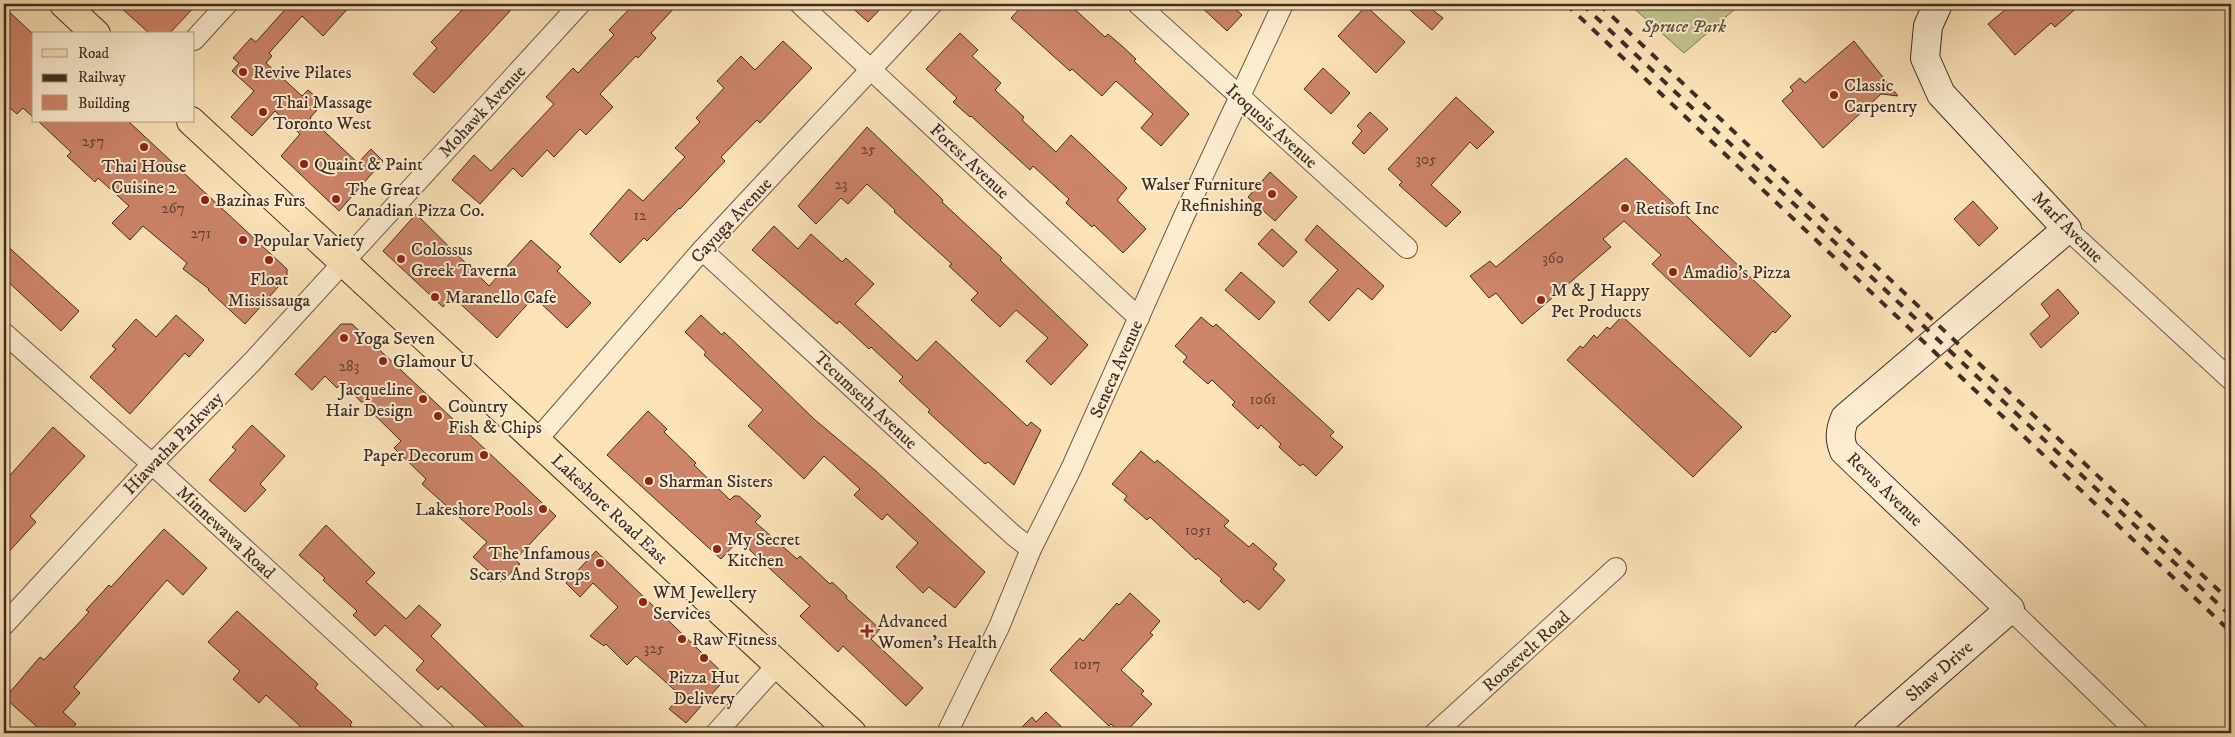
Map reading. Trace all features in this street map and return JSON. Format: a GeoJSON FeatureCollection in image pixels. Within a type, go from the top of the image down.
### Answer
{"type":"FeatureCollection","features":[{"type":"Feature","properties":{"kind":"main road"},"geometry":{"type":"LineString","coordinates":[[64,4],[94,32]]}},
{"type":"Feature","properties":{"kind":"main road","name":"Lakeshore Road East"},"geometry":{"type":"LineString","coordinates":[[192,122],[852,733]]}},
{"type":"Feature","properties":{"kind":"street"},"geometry":{"type":"LineString","coordinates":[[195,39],[227,4]]}},
{"type":"Feature","properties":{"kind":"street","name":"Mohawk Avenue"},"geometry":{"type":"LineString","coordinates":[[343,262],[580,4]]}},
{"type":"Feature","properties":{"kind":"street","name":"Forest Avenue"},"geometry":{"type":"LineString","coordinates":[[800,4],[1139,318]]}},
{"type":"Feature","properties":{"kind":"street","name":"Cayuga Avenue"},"geometry":{"type":"LineString","coordinates":[[536,441],[702,250],[932,4]]}},
{"type":"Feature","properties":{"kind":"street","name":"Iroquois Avenue"},"geometry":{"type":"LineString","coordinates":[[1138,4],[1407,248]]}},
{"type":"Feature","properties":{"kind":"street","name":"Seneca Avenue"},"geometry":{"type":"LineString","coordinates":[[947,733],[999,627],[1031,549],[1071,469],[1184,216],[1283,4]]}},
{"type":"Feature","properties":{"kind":"street","name":"Marf Avenue"},"geometry":{"type":"LineString","coordinates":[[1938,4],[1928,26],[1925,58],[1941,94],[2067,229],[2231,380]]}},
{"type":"Feature","properties":{"kind":"street","name":"Revus Avenue"},"geometry":{"type":"LineString","coordinates":[[2067,229],[1844,418],[1840,442],[1844,451],[2138,733]]}},
{"type":"Feature","properties":{"kind":"street","name":"Tecumseth Avenue"},"geometry":{"type":"LineString","coordinates":[[702,250],[1013,535],[1031,549]]}},
{"type":"Feature","properties":{"kind":"street","name":"Hiawatha Parkway"},"geometry":{"type":"LineString","coordinates":[[4,625],[152,464],[253,361],[343,262]]}},
{"type":"Feature","properties":{"kind":"street","name":"Minnewawa Road"},"geometry":{"type":"LineString","coordinates":[[4,333],[152,464],[445,733]]}},
{"type":"Feature","properties":{"kind":"street","name":"Roosevelt Road"},"geometry":{"type":"LineString","coordinates":[[1435,733],[1616,568]]}},
{"type":"Feature","properties":{"kind":"street","name":"Shaw Drive"},"geometry":{"type":"LineString","coordinates":[[1868,733],[2010,609]]}},
{"type":"Feature","properties":{"kind":"street"},"geometry":{"type":"LineString","coordinates":[[716,733],[778,664]]}},
{"type":"Feature","properties":{"kind":"green space","name":"Spruce Park"},"geometry":{"type":"Polygon","coordinates":[[[1629,4],[1741,4],[1684,53],[1629,4]]]}},
{"type":"Feature","properties":{"kind":"building"},"geometry":{"type":"Polygon","coordinates":[[[117,4],[197,4],[171,32],[148,32],[117,4]]]}},
{"type":"Feature","properties":{"kind":"building"},"geometry":{"type":"Polygon","coordinates":[[[290,4],[352,4],[323,36],[302,16],[269,53],[272,56],[266,63],[302,96],[308,90],[323,103],[310,118],[358,163],[371,149],[383,161],[339,211],[281,156],[300,134],[275,111],[252,136],[231,117],[254,91],[232,71],[239,63],[233,58],[251,38],[256,42],[290,4]]]}},
{"type":"Feature","properties":{"kind":"building"},"geometry":{"type":"Polygon","coordinates":[[[468,4],[503,4],[510,11],[434,93],[413,74],[437,48],[431,42],[468,4]]]}},
{"type":"Feature","properties":{"kind":"building"},"geometry":{"type":"Polygon","coordinates":[[[634,4],[678,4],[651,33],[656,38],[600,94],[613,107],[586,135],[580,129],[554,157],[547,150],[522,177],[513,168],[480,204],[452,180],[474,155],[491,171],[554,104],[546,97],[573,68],[578,73],[614,35],[609,30],[634,4]]]}},
{"type":"Feature","properties":{"kind":"building"},"geometry":{"type":"Polygon","coordinates":[[[848,4],[885,4],[868,22],[848,4]]]}},
{"type":"Feature","properties":{"kind":"building"},"geometry":{"type":"Polygon","coordinates":[[[1024,4],[1069,4],[1105,37],[1108,34],[1122,46],[1136,59],[1134,61],[1189,114],[1161,146],[1141,128],[1153,114],[1116,81],[1102,96],[1072,69],[1070,71],[1011,18],[1024,4]]]}},
{"type":"Feature","properties":{"kind":"building"},"geometry":{"type":"Polygon","coordinates":[[[1198,4],[1230,4],[1242,15],[1227,31],[1198,4]]]}},
{"type":"Feature","properties":{"kind":"building"},"geometry":{"type":"Polygon","coordinates":[[[1403,4],[1425,4],[1443,18],[1432,30],[1403,4]]]}},
{"type":"Feature","properties":{"kind":"building"},"geometry":{"type":"Polygon","coordinates":[[[2012,4],[2081,4],[2055,27],[2051,23],[2015,55],[1988,24],[2012,4]]]}},
{"type":"Feature","properties":{"kind":"building"},"geometry":{"type":"Polygon","coordinates":[[[1366,6],[1405,42],[1376,73],[1338,36],[1366,6]]]}},
{"type":"Feature","properties":{"kind":"building"},"geometry":{"type":"Polygon","coordinates":[[[4,7],[32,33],[32,116],[23,108],[17,114],[4,103],[4,7]]]}},
{"type":"Feature","properties":{"kind":"building"},"geometry":{"type":"Polygon","coordinates":[[[960,33],[978,50],[972,56],[1001,83],[995,90],[1024,117],[1022,120],[1056,152],[1071,135],[1127,188],[1117,200],[1146,229],[1123,253],[1094,225],[1092,227],[1066,203],[1069,199],[1033,166],[1030,170],[953,102],[957,98],[926,69],[960,33]]]}},
{"type":"Feature","properties":{"kind":"building"},"geometry":{"type":"Polygon","coordinates":[[[783,41],[812,68],[760,123],[757,120],[721,157],[725,161],[680,209],[647,241],[644,238],[620,263],[590,234],[629,189],[643,201],[685,157],[675,148],[700,122],[696,118],[724,88],[717,81],[741,56],[755,70],[783,41]]]}},
{"type":"Feature","properties":{"kind":"building","name":"Classic Carpentry"},"geometry":{"type":"Polygon","coordinates":[[[1854,41],[1898,96],[1881,94],[1823,148],[1782,101],[1793,91],[1790,87],[1800,78],[1805,83],[1854,41]]]}},
{"type":"Feature","properties":{"kind":"building"},"geometry":{"type":"Polygon","coordinates":[[[1323,68],[1350,93],[1331,114],[1304,89],[1323,68]]]}},
{"type":"Feature","properties":{"kind":"building"},"geometry":{"type":"Polygon","coordinates":[[[1456,97],[1494,132],[1477,149],[1470,142],[1431,185],[1461,212],[1446,227],[1399,185],[1402,182],[1388,169],[1456,97]]]}},
{"type":"Feature","properties":{"kind":"building"},"geometry":{"type":"Polygon","coordinates":[[[1370,112],[1388,129],[1364,154],[1352,143],[1362,131],[1357,126],[1370,112]]]}},
{"type":"Feature","properties":{"kind":"building"},"geometry":{"type":"Polygon","coordinates":[[[39,122],[129,122],[287,269],[287,277],[245,324],[209,289],[183,269],[187,263],[143,226],[130,240],[112,223],[129,206],[98,178],[95,182],[67,156],[71,152],[39,122]]]}},
{"type":"Feature","properties":{"kind":"building"},"geometry":{"type":"Polygon","coordinates":[[[867,127],[943,200],[942,202],[1002,258],[1000,260],[1088,345],[1051,385],[1026,361],[1048,338],[1016,310],[1000,327],[971,300],[978,293],[949,266],[952,264],[894,212],[895,210],[867,184],[848,204],[841,198],[816,224],[798,206],[867,127]]]}},
{"type":"Feature","properties":{"kind":"building"},"geometry":{"type":"Polygon","coordinates":[[[1626,158],[1791,316],[1775,333],[1773,331],[1750,357],[1652,264],[1661,255],[1624,221],[1603,239],[1611,247],[1522,324],[1496,293],[1489,298],[1470,276],[1490,261],[1496,267],[1626,158]]]}},
{"type":"Feature","properties":{"kind":"building"},"geometry":{"type":"Polygon","coordinates":[[[1270,172],[1297,197],[1275,221],[1248,197],[1270,172]]]}},
{"type":"Feature","properties":{"kind":"building"},"geometry":{"type":"Polygon","coordinates":[[[1973,201],[1998,228],[1979,246],[1954,219],[1973,201]]]}},
{"type":"Feature","properties":{"kind":"building"},"geometry":{"type":"Polygon","coordinates":[[[416,214],[489,286],[531,240],[561,267],[557,271],[591,303],[567,328],[534,297],[497,338],[452,296],[443,307],[383,251],[416,214]]]}},
{"type":"Feature","properties":{"kind":"building"},"geometry":{"type":"Polygon","coordinates":[[[1317,225],[1384,286],[1372,300],[1358,288],[1329,321],[1309,302],[1338,270],[1305,240],[1317,225]]]}},
{"type":"Feature","properties":{"kind":"building"},"geometry":{"type":"Polygon","coordinates":[[[774,226],[798,249],[811,234],[842,262],[846,258],[874,284],[855,304],[917,361],[936,341],[1027,426],[1031,422],[1041,430],[1014,485],[988,462],[985,464],[928,412],[930,410],[899,381],[903,377],[871,347],[869,349],[839,321],[837,324],[752,250],[774,226]]]}},
{"type":"Feature","properties":{"kind":"building"},"geometry":{"type":"Polygon","coordinates":[[[1272,229],[1297,252],[1283,267],[1258,244],[1272,229]]]}},
{"type":"Feature","properties":{"kind":"building"},"geometry":{"type":"Polygon","coordinates":[[[4,243],[79,311],[61,331],[4,278],[4,243]]]}},
{"type":"Feature","properties":{"kind":"building"},"geometry":{"type":"Polygon","coordinates":[[[1241,272],[1275,302],[1259,320],[1225,290],[1241,272]]]}},
{"type":"Feature","properties":{"kind":"building"},"geometry":{"type":"Polygon","coordinates":[[[2058,289],[2079,313],[2041,348],[2030,334],[2050,316],[2041,304],[2058,289]]]}},
{"type":"Feature","properties":{"kind":"building"},"geometry":{"type":"Polygon","coordinates":[[[176,315],[204,340],[189,357],[185,353],[130,414],[90,377],[116,349],[112,346],[136,319],[156,337],[176,315]]]}},
{"type":"Feature","properties":{"kind":"building"},"geometry":{"type":"Polygon","coordinates":[[[701,315],[722,335],[724,332],[814,419],[876,471],[985,572],[955,608],[929,587],[923,593],[896,567],[918,543],[887,514],[882,520],[854,495],[860,489],[824,456],[804,479],[748,426],[763,410],[704,355],[706,352],[685,332],[701,315]]]}},
{"type":"Feature","properties":{"kind":"building"},"geometry":{"type":"Polygon","coordinates":[[[1622,316],[1742,427],[1693,477],[1567,360],[1580,346],[1583,348],[1594,335],[1597,338],[1607,327],[1610,329],[1622,316]]]}},
{"type":"Feature","properties":{"kind":"building"},"geometry":{"type":"Polygon","coordinates":[[[1201,317],[1213,327],[1216,324],[1334,432],[1330,436],[1343,447],[1316,476],[1303,464],[1300,466],[1279,447],[1281,444],[1261,425],[1258,429],[1232,405],[1235,402],[1212,380],[1208,384],[1183,362],[1187,357],[1175,346],[1201,317]]]}},
{"type":"Feature","properties":{"kind":"building"},"geometry":{"type":"Polygon","coordinates":[[[341,324],[352,324],[556,516],[515,560],[520,564],[501,582],[473,557],[487,542],[422,484],[426,479],[394,448],[401,441],[342,383],[337,388],[325,376],[312,390],[295,374],[341,324]]]}},
{"type":"Feature","properties":{"kind":"building"},"geometry":{"type":"Polygon","coordinates":[[[648,411],[667,429],[664,432],[696,463],[694,465],[730,500],[734,496],[739,496],[761,516],[755,522],[797,559],[800,556],[830,584],[832,582],[847,596],[846,598],[880,629],[871,639],[923,688],[906,706],[843,646],[838,652],[800,616],[810,606],[739,540],[721,559],[607,455],[648,411]]]}},
{"type":"Feature","properties":{"kind":"building"},"geometry":{"type":"Polygon","coordinates":[[[252,425],[285,456],[260,484],[266,490],[245,512],[209,480],[236,450],[232,447],[252,425]]]}},
{"type":"Feature","properties":{"kind":"building"},"geometry":{"type":"Polygon","coordinates":[[[53,427],[85,456],[30,516],[36,522],[4,557],[4,482],[53,427]]]}},
{"type":"Feature","properties":{"kind":"building"},"geometry":{"type":"Polygon","coordinates":[[[1141,451],[1155,463],[1157,460],[1229,521],[1224,526],[1249,547],[1253,543],[1277,564],[1273,569],[1285,580],[1259,610],[1247,600],[1244,603],[1220,581],[1222,579],[1198,558],[1196,560],[1150,517],[1147,520],[1124,500],[1127,496],[1112,484],[1141,451]]]}},
{"type":"Feature","properties":{"kind":"building"},"geometry":{"type":"Polygon","coordinates":[[[326,525],[375,573],[366,582],[406,619],[419,605],[441,625],[431,636],[530,733],[493,733],[441,686],[438,690],[416,670],[424,661],[385,625],[375,636],[353,615],[357,611],[323,580],[325,578],[299,555],[326,525]]]}},
{"type":"Feature","properties":{"kind":"building"},"geometry":{"type":"Polygon","coordinates":[[[164,529],[207,568],[183,595],[167,580],[74,687],[80,693],[63,712],[76,724],[68,733],[44,733],[5,698],[40,657],[44,660],[89,612],[86,610],[109,585],[111,587],[164,529]]]}},
{"type":"Feature","properties":{"kind":"building"},"geometry":{"type":"Polygon","coordinates":[[[596,551],[727,677],[686,723],[669,709],[681,696],[659,676],[636,656],[627,665],[606,644],[604,646],[590,636],[618,607],[593,583],[580,597],[566,583],[596,551]]]}},
{"type":"Feature","properties":{"kind":"building"},"geometry":{"type":"Polygon","coordinates":[[[1130,593],[1160,621],[1150,633],[1153,635],[1121,670],[1144,691],[1141,694],[1152,704],[1125,733],[1121,733],[1111,724],[1109,726],[1050,670],[1080,638],[1083,641],[1117,603],[1119,605],[1130,593]]]}},
{"type":"Feature","properties":{"kind":"building"},"geometry":{"type":"Polygon","coordinates":[[[237,611],[318,684],[315,688],[352,722],[350,725],[359,733],[294,733],[300,726],[266,695],[259,703],[233,679],[240,671],[208,642],[237,611]]]}},
{"type":"Feature","properties":{"kind":"building"},"geometry":{"type":"Polygon","coordinates":[[[1046,712],[1068,733],[1016,733],[1032,717],[1036,722],[1046,712]]]}},
{"type":"Feature","properties":{"kind":"railway"},"geometry":{"type":"LineString","coordinates":[[1566,4],[2231,632]]}},
{"type":"Feature","properties":{"kind":"railway"},"geometry":{"type":"LineString","coordinates":[[1582,4],[2231,616]]}},
{"type":"Feature","properties":{"kind":"railway"},"geometry":{"type":"LineString","coordinates":[[1599,4],[2231,602]]}},
{"type":"Feature","properties":{"kind":"place","name":"Revive Pilates"},"geometry":{"type":"Point","coordinates":[243,72]}},
{"type":"Feature","properties":{"kind":"place","name":"Classic Carpentry"},"geometry":{"type":"Point","coordinates":[1834,95]}},
{"type":"Feature","properties":{"kind":"place","name":"Thai Massage Toronto West"},"geometry":{"type":"Point","coordinates":[263,112]}},
{"type":"Feature","properties":{"kind":"place","name":"Thai House Cuisine 2"},"geometry":{"type":"Point","coordinates":[144,147]}},
{"type":"Feature","properties":{"kind":"place","name":"Quaint & Paint"},"geometry":{"type":"Point","coordinates":[304,164]}},
{"type":"Feature","properties":{"kind":"place","name":"Walser Furniture Refinishing"},"geometry":{"type":"Point","coordinates":[1272,194]}},
{"type":"Feature","properties":{"kind":"place","name":"The Great Canadian Pizza Co."},"geometry":{"type":"Point","coordinates":[336,199]}},
{"type":"Feature","properties":{"kind":"place","name":"Bazinas Furs"},"geometry":{"type":"Point","coordinates":[205,200]}},
{"type":"Feature","properties":{"kind":"place","name":"Retisoft Inc"},"geometry":{"type":"Point","coordinates":[1625,208]}},
{"type":"Feature","properties":{"kind":"place","name":"Popular Variety"},"geometry":{"type":"Point","coordinates":[243,240]}},
{"type":"Feature","properties":{"kind":"place","name":"Colossus Greek Taverna"},"geometry":{"type":"Point","coordinates":[401,259]}},
{"type":"Feature","properties":{"kind":"place","name":"Float Mississauga"},"geometry":{"type":"Point","coordinates":[269,260]}},
{"type":"Feature","properties":{"kind":"place","name":"Amadio's Pizza"},"geometry":{"type":"Point","coordinates":[1673,272]}},
{"type":"Feature","properties":{"kind":"place","name":"Maranello Cafe"},"geometry":{"type":"Point","coordinates":[435,297]}},
{"type":"Feature","properties":{"kind":"place","name":"M & J Happy Pet Products"},"geometry":{"type":"Point","coordinates":[1541,300]}},
{"type":"Feature","properties":{"kind":"place","name":"Yoga Seven"},"geometry":{"type":"Point","coordinates":[344,338]}},
{"type":"Feature","properties":{"kind":"place","name":"Glamour U"},"geometry":{"type":"Point","coordinates":[383,361]}},
{"type":"Feature","properties":{"kind":"place","name":"Jacqueline Hair Design"},"geometry":{"type":"Point","coordinates":[423,399]}},
{"type":"Feature","properties":{"kind":"place","name":"Country Fish & Chips"},"geometry":{"type":"Point","coordinates":[438,416]}},
{"type":"Feature","properties":{"kind":"place","name":"Paper Decorum"},"geometry":{"type":"Point","coordinates":[484,455]}},
{"type":"Feature","properties":{"kind":"place","name":"Sharman Sisters"},"geometry":{"type":"Point","coordinates":[649,481]}},
{"type":"Feature","properties":{"kind":"place","name":"Lakeshore Pools"},"geometry":{"type":"Point","coordinates":[543,509]}},
{"type":"Feature","properties":{"kind":"place","name":"My Secret Kitchen"},"geometry":{"type":"Point","coordinates":[717,549]}},
{"type":"Feature","properties":{"kind":"place","name":"The Infamous Scars And Strops"},"geometry":{"type":"Point","coordinates":[600,563]}},
{"type":"Feature","properties":{"kind":"place","name":"WM Jewellery Services"},"geometry":{"type":"Point","coordinates":[643,602]}},
{"type":"Feature","properties":{"kind":"place","name":"Advanced Women’s Health"},"geometry":{"type":"Point","coordinates":[867,631]}},
{"type":"Feature","properties":{"kind":"place","name":"Raw Fitness"},"geometry":{"type":"Point","coordinates":[682,639]}},
{"type":"Feature","properties":{"kind":"place","name":"Pizza Hut Delivery"},"geometry":{"type":"Point","coordinates":[704,658]}}]}
